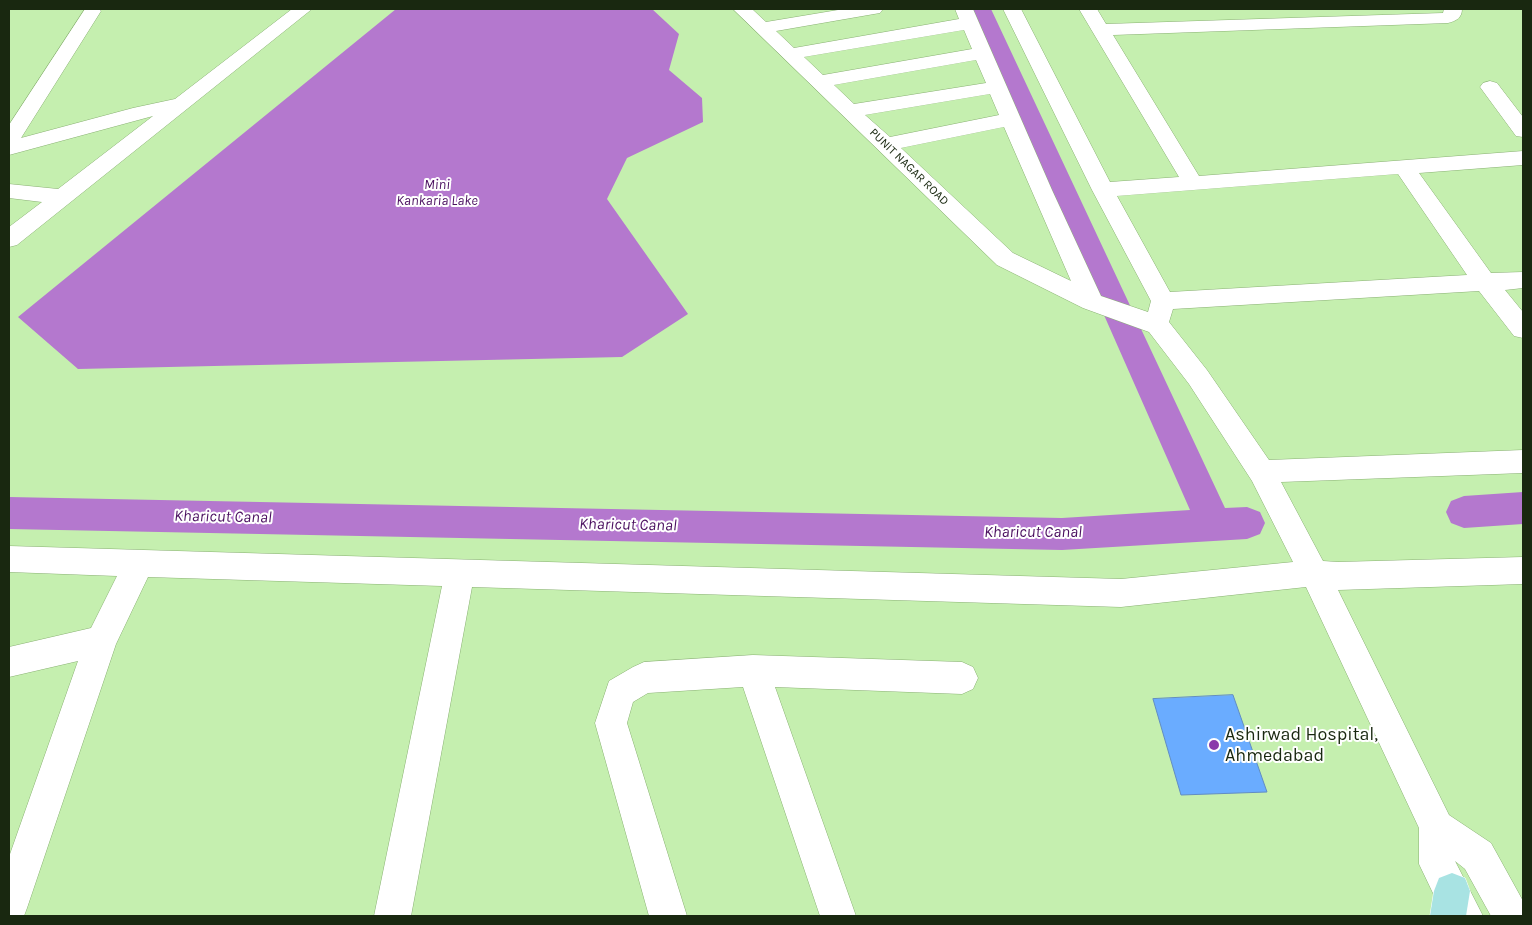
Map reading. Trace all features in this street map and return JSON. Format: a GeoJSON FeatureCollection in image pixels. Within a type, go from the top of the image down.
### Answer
{"type":"FeatureCollection","features":[{"type":"Feature","properties":{"kind":"street"},"geometry":{"type":"LineString","coordinates":[[9,239],[303,9]]}},
{"type":"Feature","properties":{"kind":"street","name":"PUNIT NAGAR ROAD"},"geometry":{"type":"LineString","coordinates":[[742,9],[1005,259],[1093,302],[1159,316]]}},
{"type":"Feature","properties":{"kind":"street"},"geometry":{"type":"LineString","coordinates":[[763,28],[874,9]]}},
{"type":"Feature","properties":{"kind":"street"},"geometry":{"type":"LineString","coordinates":[[1012,9],[1103,190],[1159,316],[1262,473],[1314,573],[1437,827],[1437,864],[1455,908]]}},
{"type":"Feature","properties":{"kind":"street"},"geometry":{"type":"LineString","coordinates":[[1088,9],[1193,183]]}},
{"type":"Feature","properties":{"kind":"street"},"geometry":{"type":"LineString","coordinates":[[1233,9],[1246,25]]}},
{"type":"Feature","properties":{"kind":"street"},"geometry":{"type":"LineString","coordinates":[[1101,30],[1246,25],[1313,16],[1448,18],[1453,14],[1453,9]]}},
{"type":"Feature","properties":{"kind":"street"},"geometry":{"type":"LineString","coordinates":[[9,141],[92,11]]}},
{"type":"Feature","properties":{"kind":"street"},"geometry":{"type":"LineString","coordinates":[[790,54],[967,16],[1093,302]]}},
{"type":"Feature","properties":{"kind":"street"},"geometry":{"type":"LineString","coordinates":[[819,82],[982,53]]}},
{"type":"Feature","properties":{"kind":"street"},"geometry":{"type":"LineString","coordinates":[[849,111],[997,87]]}},
{"type":"Feature","properties":{"kind":"street"},"geometry":{"type":"LineString","coordinates":[[1490,87],[1523,130]]}},
{"type":"Feature","properties":{"kind":"street"},"geometry":{"type":"LineString","coordinates":[[9,148],[133,114],[182,104]]}},
{"type":"Feature","properties":{"kind":"street"},"geometry":{"type":"LineString","coordinates":[[886,145],[1011,119]]}},
{"type":"Feature","properties":{"kind":"street"},"geometry":{"type":"LineString","coordinates":[[1103,190],[1523,158]]}},
{"type":"Feature","properties":{"kind":"street"},"geometry":{"type":"LineString","coordinates":[[1404,167],[1485,282],[1523,329]]}},
{"type":"Feature","properties":{"kind":"street"},"geometry":{"type":"LineString","coordinates":[[9,192],[62,197]]}},
{"type":"Feature","properties":{"kind":"street"},"geometry":{"type":"LineString","coordinates":[[1159,316],[1485,282],[1523,280]]}},
{"type":"Feature","properties":{"kind":"street"},"geometry":{"type":"LineString","coordinates":[[1262,473],[1279,470],[1523,461]]}},
{"type":"Feature","properties":{"kind":"street"},"geometry":{"type":"LineString","coordinates":[[9,559],[1121,593],[1314,573],[1338,576],[1523,570]]}},
{"type":"Feature","properties":{"kind":"street"},"geometry":{"type":"LineString","coordinates":[[9,908],[101,641],[139,563]]}},
{"type":"Feature","properties":{"kind":"street"},"geometry":{"type":"LineString","coordinates":[[392,916],[460,572]]}},
{"type":"Feature","properties":{"kind":"street"},"geometry":{"type":"LineString","coordinates":[[9,662],[101,641]]}},
{"type":"Feature","properties":{"kind":"street"},"geometry":{"type":"LineString","coordinates":[[753,671],[838,916]]}},
{"type":"Feature","properties":{"kind":"street"},"geometry":{"type":"LineString","coordinates":[[668,916],[611,723],[620,692],[644,678],[753,671],[962,678]]}},
{"type":"Feature","properties":{"kind":"street"},"geometry":{"type":"LineString","coordinates":[[1437,827],[1478,856],[1511,916]]}},
{"type":"Feature","properties":{"kind":"water","name":"Mini Kankaria Lake"},"geometry":{"type":"Polygon","coordinates":[[[396,9],[652,9],[679,34],[669,70],[702,98],[703,122],[627,158],[607,199],[688,314],[622,357],[78,369],[18,317],[396,9]]]}},
{"type":"Feature","properties":{"kind":"building"},"geometry":{"type":"Polygon","coordinates":[[[1233,695],[1267,792],[1181,795],[1153,699],[1233,695]]]}},
{"type":"Feature","properties":{"kind":"waterway"},"geometry":{"type":"LineString","coordinates":[[980,9],[1215,525]]}},
{"type":"Feature","properties":{"kind":"waterway","name":"Kharicut Canal"},"geometry":{"type":"LineString","coordinates":[[1464,512],[1523,508]]}},
{"type":"Feature","properties":{"kind":"waterway","name":"Kharicut Canal"},"geometry":{"type":"LineString","coordinates":[[9,513],[1062,534],[1215,525]]}},
{"type":"Feature","properties":{"kind":"waterway","name":"Kharicut Canal"},"geometry":{"type":"LineString","coordinates":[[1215,525],[1247,523]]}},
{"type":"Feature","properties":{"kind":"place","name":"Ashirwad Hospital, Ahmedabad"},"geometry":{"type":"Point","coordinates":[1214,745]}}]}
